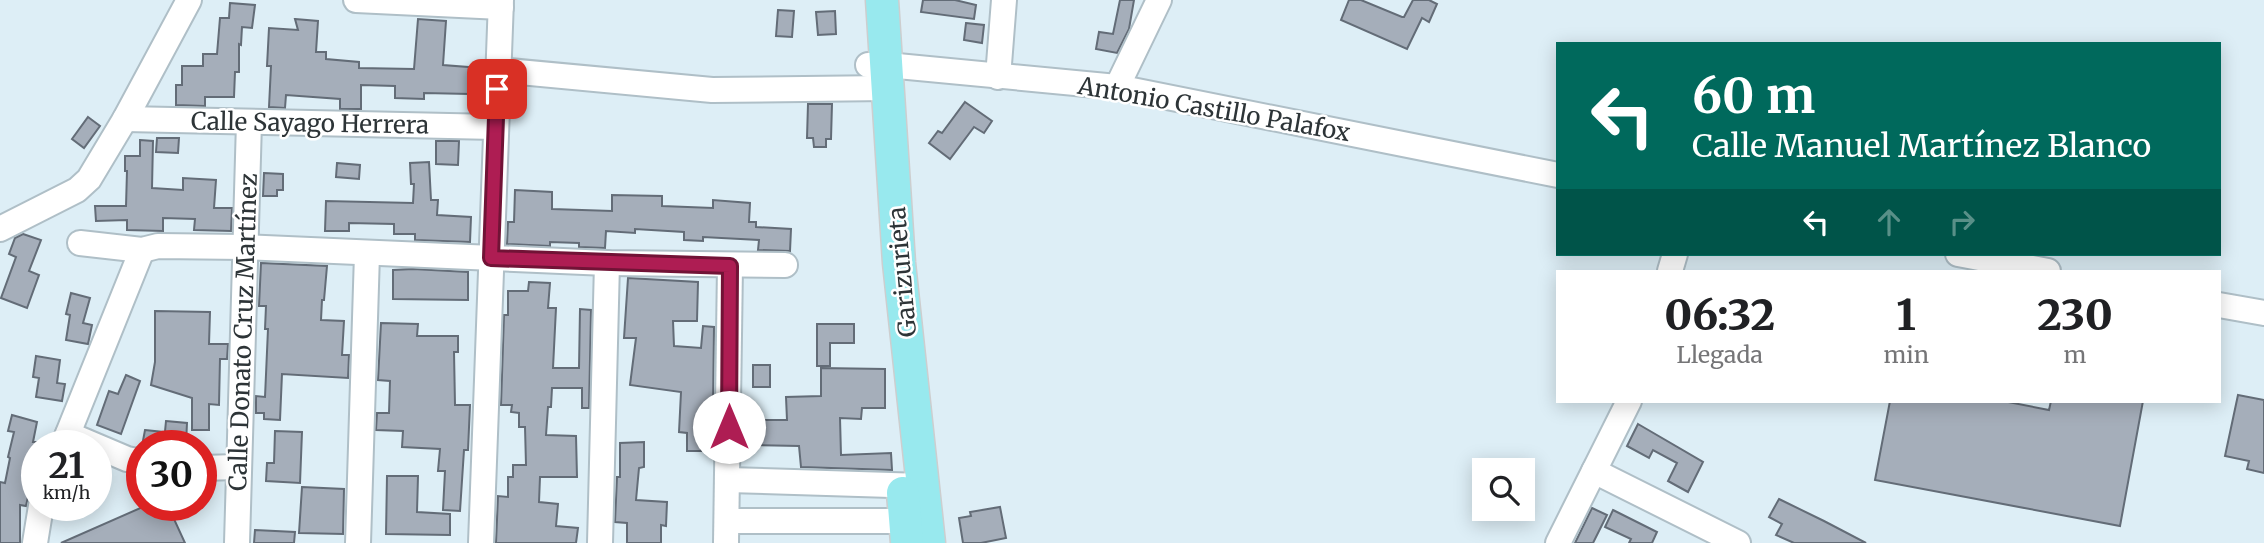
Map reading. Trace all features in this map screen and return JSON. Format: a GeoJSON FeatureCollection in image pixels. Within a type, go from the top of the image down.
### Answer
{"type":"FeatureCollection","features":[{"type":"Feature","properties":{"kind":"main road","name":"Garizurieta"},"geometry":{"type":"LineString","coordinates":[[861,0],[878,77],[899,263],[917,532]]}},
{"type":"Feature","properties":{"kind":"main road","name":"Garizurieta"},"geometry":{"type":"LineString","coordinates":[[878,77],[882,0]]}},
{"type":"Feature","properties":{"kind":"street"},"geometry":{"type":"LineString","coordinates":[[0,229],[77,190],[89,179],[190,0]]}},
{"type":"Feature","properties":{"kind":"street"},"geometry":{"type":"LineString","coordinates":[[356,0],[501,4],[481,543]]}},
{"type":"Feature","properties":{"kind":"street"},"geometry":{"type":"LineString","coordinates":[[998,77],[1004,0]]}},
{"type":"Feature","properties":{"kind":"street"},"geometry":{"type":"LineString","coordinates":[[1117,87],[1159,0]]}},
{"type":"Feature","properties":{"kind":"street","name":"Antonio Castillo Palafox"},"geometry":{"type":"LineString","coordinates":[[498,69],[712,90],[878,77],[998,77],[1117,87],[1556,175]]}},
{"type":"Feature","properties":{"kind":"street","name":"Calle Sayago Herrera"},"geometry":{"type":"LineString","coordinates":[[125,119],[495,127]]}},
{"type":"Feature","properties":{"kind":"street","name":"Calle Donato Cruz Martínez"},"geometry":{"type":"LineString","coordinates":[[237,543],[249,122]]}},
{"type":"Feature","properties":{"kind":"street"},"geometry":{"type":"LineString","coordinates":[[80,243],[142,250],[158,246],[244,247],[607,263],[785,265]]}},
{"type":"Feature","properties":{"kind":"street"},"geometry":{"type":"LineString","coordinates":[[69,430],[142,250]]}},
{"type":"Feature","properties":{"kind":"street"},"geometry":{"type":"LineString","coordinates":[[358,543],[367,254]]}},
{"type":"Feature","properties":{"kind":"street"},"geometry":{"type":"LineString","coordinates":[[1969,256],[2043,270]]}},
{"type":"Feature","properties":{"kind":"street"},"geometry":{"type":"LineString","coordinates":[[600,543],[607,263]]}},
{"type":"Feature","properties":{"kind":"street"},"geometry":{"type":"LineString","coordinates":[[730,266],[727,532],[917,532]]}},
{"type":"Feature","properties":{"kind":"street"},"geometry":{"type":"LineString","coordinates":[[2221,305],[2264,313]]}},
{"type":"Feature","properties":{"kind":"street"},"geometry":{"type":"LineString","coordinates":[[1558,543],[1628,403]]}},
{"type":"Feature","properties":{"kind":"street"},"geometry":{"type":"LineString","coordinates":[[217,468],[238,467]]}},
{"type":"Feature","properties":{"kind":"street"},"geometry":{"type":"LineString","coordinates":[[1594,471],[1738,543]]}},
{"type":"Feature","properties":{"kind":"street"},"geometry":{"type":"LineString","coordinates":[[728,480],[913,486]]}},
{"type":"Feature","properties":{"kind":"street"},"geometry":{"type":"LineString","coordinates":[[35,543],[39,521]]}},
{"type":"Feature","properties":{"kind":"building"},"geometry":{"type":"Polygon","coordinates":[[[923,0],[955,0],[976,5],[974,19],[921,12],[923,0]]]}},
{"type":"Feature","properties":{"kind":"building"},"geometry":{"type":"Polygon","coordinates":[[[1120,0],[1134,0],[1129,29],[1117,53],[1096,49],[1099,32],[1113,34],[1120,0]]]}},
{"type":"Feature","properties":{"kind":"building"},"geometry":{"type":"Polygon","coordinates":[[[1349,0],[1361,0],[1402,17],[1413,0],[1429,0],[1437,4],[1429,22],[1422,18],[1407,49],[1341,20],[1349,0]]]}},
{"type":"Feature","properties":{"kind":"building"},"geometry":{"type":"Polygon","coordinates":[[[230,3],[255,5],[252,28],[242,27],[239,72],[235,72],[234,97],[205,97],[205,106],[176,105],[176,85],[182,85],[182,66],[203,66],[203,54],[217,54],[220,18],[229,18],[230,3]]]}},
{"type":"Feature","properties":{"kind":"building"},"geometry":{"type":"Polygon","coordinates":[[[778,10],[794,11],[792,37],[776,36],[778,10]]]}},
{"type":"Feature","properties":{"kind":"building"},"geometry":{"type":"Polygon","coordinates":[[[835,11],[836,34],[818,35],[816,12],[835,11]]]}},
{"type":"Feature","properties":{"kind":"building"},"geometry":{"type":"Polygon","coordinates":[[[295,19],[318,21],[316,52],[326,52],[326,59],[359,62],[359,68],[414,69],[418,19],[446,21],[443,65],[481,68],[482,104],[470,104],[470,94],[424,93],[424,99],[395,98],[395,86],[361,85],[361,109],[340,109],[340,99],[286,95],[285,108],[269,107],[269,28],[298,30],[295,19]]]}},
{"type":"Feature","properties":{"kind":"building"},"geometry":{"type":"Polygon","coordinates":[[[966,23],[984,25],[982,43],[964,40],[966,23]]]}},
{"type":"Feature","properties":{"kind":"building"},"geometry":{"type":"Polygon","coordinates":[[[965,102],[992,121],[984,133],[974,127],[950,159],[929,143],[938,131],[942,133],[965,102]]]}},
{"type":"Feature","properties":{"kind":"building"},"geometry":{"type":"Polygon","coordinates":[[[808,104],[832,104],[831,139],[826,139],[826,147],[814,147],[813,138],[807,138],[808,104]]]}},
{"type":"Feature","properties":{"kind":"building"},"geometry":{"type":"Polygon","coordinates":[[[88,117],[100,126],[84,148],[72,139],[88,117]]]}},
{"type":"Feature","properties":{"kind":"building"},"geometry":{"type":"Polygon","coordinates":[[[157,138],[179,138],[178,153],[156,152],[157,138]]]}},
{"type":"Feature","properties":{"kind":"building"},"geometry":{"type":"Polygon","coordinates":[[[140,140],[153,141],[152,188],[183,190],[183,178],[216,180],[214,208],[232,208],[231,231],[194,230],[195,219],[163,218],[163,231],[127,230],[127,220],[96,221],[95,206],[126,206],[125,156],[140,156],[140,140]]]}},
{"type":"Feature","properties":{"kind":"building"},"geometry":{"type":"Polygon","coordinates":[[[436,141],[459,141],[458,165],[436,164],[436,141]]]}},
{"type":"Feature","properties":{"kind":"building"},"geometry":{"type":"Polygon","coordinates":[[[429,162],[431,200],[438,200],[437,215],[471,217],[470,242],[415,240],[415,234],[394,234],[394,224],[349,223],[349,231],[325,231],[326,201],[413,203],[414,184],[411,184],[410,163],[429,162]]]}},
{"type":"Feature","properties":{"kind":"building"},"geometry":{"type":"Polygon","coordinates":[[[337,163],[360,165],[359,179],[336,177],[337,163]]]}},
{"type":"Feature","properties":{"kind":"building"},"geometry":{"type":"Polygon","coordinates":[[[264,173],[283,174],[283,190],[277,190],[277,196],[263,196],[264,173]]]}},
{"type":"Feature","properties":{"kind":"building"},"geometry":{"type":"Polygon","coordinates":[[[515,190],[552,192],[552,209],[612,211],[612,195],[662,196],[662,206],[713,208],[713,200],[750,203],[749,222],[756,222],[756,227],[791,229],[790,251],[758,250],[759,240],[703,237],[703,241],[684,240],[684,232],[635,229],[635,233],[606,231],[605,248],[579,247],[579,243],[550,242],[550,246],[507,244],[508,222],[514,222],[515,190]]]}},
{"type":"Feature","properties":{"kind":"building"},"geometry":{"type":"Polygon","coordinates":[[[23,234],[41,240],[29,271],[39,275],[27,308],[1,298],[16,257],[9,254],[15,238],[23,234]]]}},
{"type":"Feature","properties":{"kind":"building"},"geometry":{"type":"Polygon","coordinates":[[[261,263],[327,266],[321,320],[344,321],[342,355],[349,355],[348,378],[282,374],[280,420],[264,419],[264,413],[256,413],[256,396],[265,397],[268,329],[265,329],[266,306],[259,306],[261,263]]]}},
{"type":"Feature","properties":{"kind":"building"},"geometry":{"type":"Polygon","coordinates":[[[393,270],[468,272],[468,300],[393,299],[393,270]]]}},
{"type":"Feature","properties":{"kind":"building"},"geometry":{"type":"Polygon","coordinates":[[[628,278],[698,282],[697,321],[673,321],[674,346],[701,348],[703,326],[714,327],[713,405],[709,405],[707,434],[701,434],[701,451],[687,451],[687,433],[679,432],[681,392],[630,385],[636,338],[624,338],[628,278]]]}},
{"type":"Feature","properties":{"kind":"building"},"geometry":{"type":"Polygon","coordinates":[[[529,282],[550,283],[548,308],[556,308],[553,368],[579,368],[580,309],[591,310],[589,408],[582,408],[582,388],[552,388],[551,407],[548,407],[546,435],[576,436],[577,477],[540,477],[539,502],[558,504],[556,526],[578,528],[576,543],[496,543],[498,496],[508,497],[508,477],[513,477],[513,465],[526,465],[525,427],[519,427],[519,413],[511,412],[512,405],[501,405],[504,315],[508,315],[508,291],[528,291],[529,282]]]}},
{"type":"Feature","properties":{"kind":"building"},"geometry":{"type":"Polygon","coordinates":[[[71,293],[90,298],[83,323],[92,325],[88,344],[66,340],[70,315],[66,314],[71,293]]]}},
{"type":"Feature","properties":{"kind":"building"},"geometry":{"type":"Polygon","coordinates":[[[155,311],[210,312],[209,344],[228,344],[227,359],[220,359],[219,405],[209,404],[209,430],[192,430],[192,398],[151,385],[155,362],[155,311]]]}},
{"type":"Feature","properties":{"kind":"building"},"geometry":{"type":"Polygon","coordinates":[[[381,323],[418,324],[417,336],[458,336],[458,352],[454,352],[455,405],[470,405],[468,450],[464,450],[460,511],[443,510],[445,471],[438,471],[440,449],[402,447],[403,431],[376,430],[377,413],[389,413],[390,381],[378,380],[381,323]]]}},
{"type":"Feature","properties":{"kind":"building"},"geometry":{"type":"Polygon","coordinates":[[[817,324],[854,324],[854,343],[830,343],[830,366],[817,366],[817,324]]]}},
{"type":"Feature","properties":{"kind":"building"},"geometry":{"type":"Polygon","coordinates":[[[36,356],[60,360],[57,383],[65,384],[62,401],[36,397],[39,378],[33,377],[36,356]]]}},
{"type":"Feature","properties":{"kind":"building"},"geometry":{"type":"Polygon","coordinates":[[[753,365],[770,365],[770,387],[753,387],[753,365]]]}},
{"type":"Feature","properties":{"kind":"building"},"geometry":{"type":"Polygon","coordinates":[[[821,368],[885,369],[885,408],[862,408],[861,419],[840,418],[841,455],[891,453],[892,470],[801,467],[799,446],[747,445],[747,428],[760,429],[760,420],[787,420],[786,397],[821,396],[821,368]]]}},
{"type":"Feature","properties":{"kind":"building"},"geometry":{"type":"Polygon","coordinates":[[[126,375],[140,381],[121,434],[97,425],[109,391],[118,394],[126,375]]]}},
{"type":"Feature","properties":{"kind":"building"},"geometry":{"type":"Polygon","coordinates":[[[2238,395],[2264,400],[2264,473],[2247,469],[2249,461],[2225,456],[2238,395]]]}},
{"type":"Feature","properties":{"kind":"building"},"geometry":{"type":"Polygon","coordinates":[[[1890,403],[2013,403],[2049,410],[2051,403],[2143,403],[2120,526],[1875,480],[1890,403]]]}},
{"type":"Feature","properties":{"kind":"building"},"geometry":{"type":"Polygon","coordinates":[[[12,415],[37,422],[35,430],[21,430],[20,543],[0,543],[0,482],[5,483],[14,432],[8,431],[12,415]]]}},
{"type":"Feature","properties":{"kind":"building"},"geometry":{"type":"Polygon","coordinates":[[[166,421],[187,423],[187,430],[165,430],[166,421]]]}},
{"type":"Feature","properties":{"kind":"building"},"geometry":{"type":"Polygon","coordinates":[[[1638,424],[1703,462],[1688,492],[1668,481],[1677,463],[1653,450],[1649,458],[1627,446],[1638,424]]]}},
{"type":"Feature","properties":{"kind":"building"},"geometry":{"type":"Polygon","coordinates":[[[275,431],[302,432],[300,483],[266,481],[267,463],[274,463],[275,431]]]}},
{"type":"Feature","properties":{"kind":"building"},"geometry":{"type":"Polygon","coordinates":[[[644,442],[644,467],[639,468],[636,500],[667,502],[666,526],[661,525],[661,543],[627,543],[627,523],[615,522],[617,477],[620,477],[620,443],[644,442]]]}},
{"type":"Feature","properties":{"kind":"building"},"geometry":{"type":"Polygon","coordinates":[[[387,476],[418,476],[417,512],[450,514],[450,535],[386,534],[387,476]]]}},
{"type":"Feature","properties":{"kind":"building"},"geometry":{"type":"Polygon","coordinates":[[[302,487],[344,489],[343,534],[299,533],[302,487]]]}},
{"type":"Feature","properties":{"kind":"building"},"geometry":{"type":"Polygon","coordinates":[[[1779,499],[1866,543],[1794,543],[1776,535],[1782,524],[1769,517],[1779,499]]]}},
{"type":"Feature","properties":{"kind":"building"},"geometry":{"type":"Polygon","coordinates":[[[1000,507],[1006,538],[963,543],[959,518],[971,516],[970,512],[1000,507]]]}},
{"type":"Feature","properties":{"kind":"building"},"geometry":{"type":"Polygon","coordinates":[[[1592,508],[1607,515],[1593,543],[1575,543],[1592,508]]]}},
{"type":"Feature","properties":{"kind":"building"},"geometry":{"type":"Polygon","coordinates":[[[1613,510],[1657,532],[1652,543],[1629,543],[1631,539],[1605,527],[1613,510]]]}},
{"type":"Feature","properties":{"kind":"building"},"geometry":{"type":"Polygon","coordinates":[[[126,514],[126,521],[175,521],[185,543],[61,543],[126,514]]]}},
{"type":"Feature","properties":{"kind":"building"},"geometry":{"type":"Polygon","coordinates":[[[255,530],[295,532],[294,543],[254,543],[255,530]]]}},
{"type":"Feature","properties":{"kind":"route"},"geometry":{"type":"LineString","coordinates":[[497,89],[491,258],[730,266],[729,427]]}}]}
